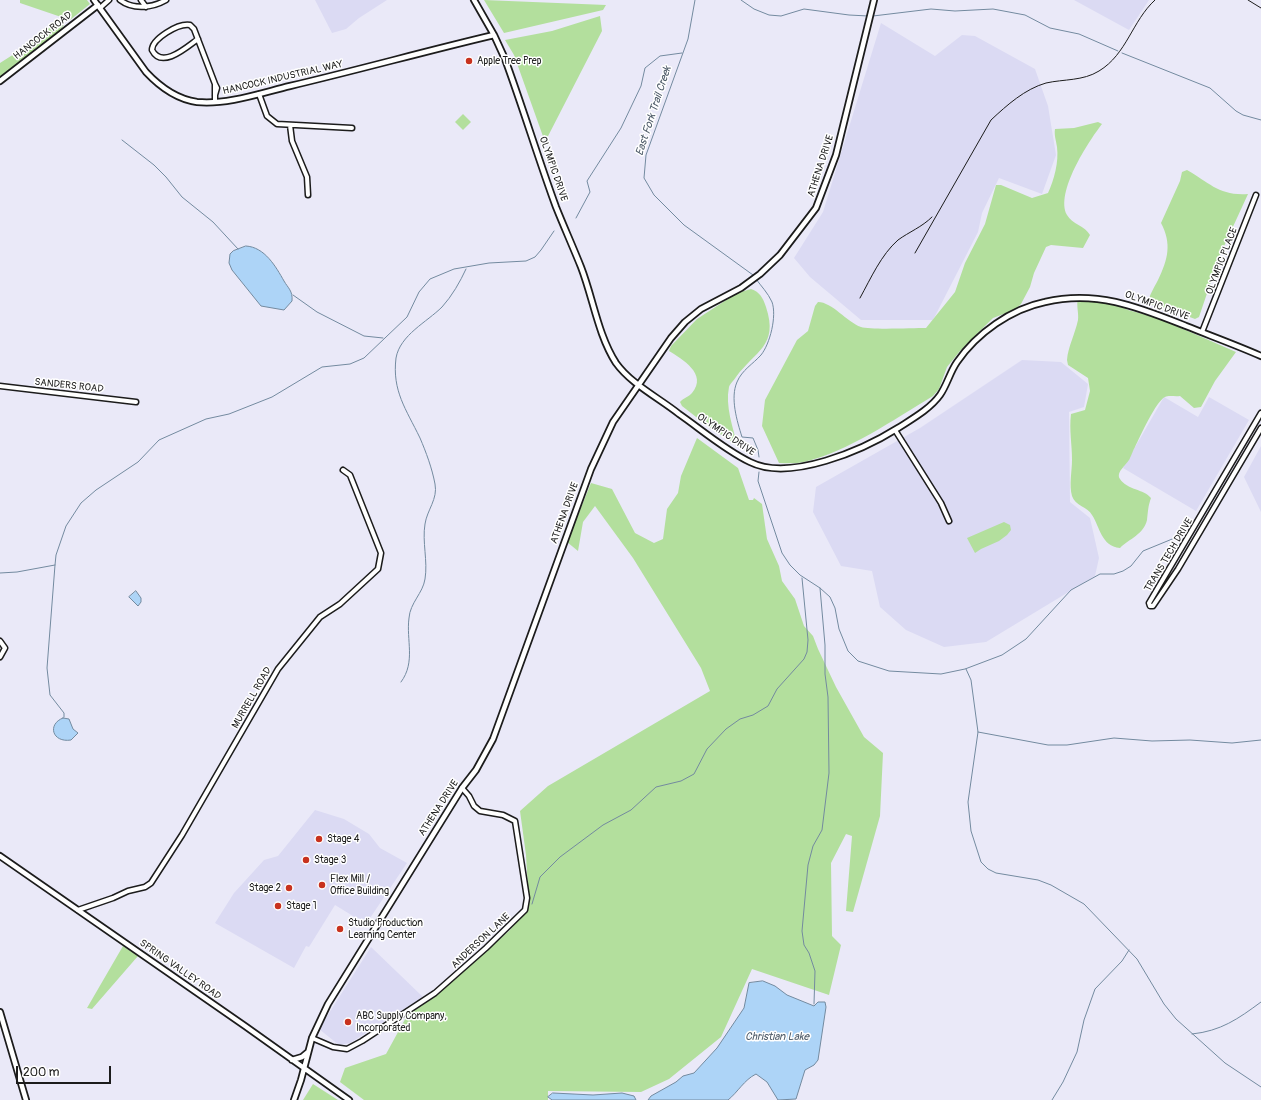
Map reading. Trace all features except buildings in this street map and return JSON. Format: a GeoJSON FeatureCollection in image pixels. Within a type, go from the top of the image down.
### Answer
{"type":"FeatureCollection","features":[{"type":"Feature","properties":{"kind":"street","name":"HANCOCK INDUSTRIAL WAY"},"geometry":{"type":"LineString","coordinates":[[94,0],[146,72],[156,83],[186,100],[215,102],[259,94],[494,35]]}},
{"type":"Feature","properties":{"kind":"street"},"geometry":{"type":"LineString","coordinates":[[99,7],[109,0]]}},
{"type":"Feature","properties":{"kind":"street"},"geometry":{"type":"LineString","coordinates":[[120,0],[129,5],[146,7],[166,0]]}},
{"type":"Feature","properties":{"kind":"street"},"geometry":{"type":"LineString","coordinates":[[141,0],[146,7]]}},
{"type":"Feature","properties":{"kind":"street","name":"OLYMPIC DRIVE"},"geometry":{"type":"LineString","coordinates":[[474,0],[494,35],[510,71],[557,208],[582,268],[608,348],[621,369],[638,384],[729,450],[752,464],[770,468],[791,470],[815,464],[851,451],[895,430],[939,397],[958,360],[980,338],[1007,316],[1048,301],[1073,298],[1117,301],[1146,310],[1261,356]]}},
{"type":"Feature","properties":{"kind":"street","name":"ATHENA DRIVE"},"geometry":{"type":"LineString","coordinates":[[294,1100],[318,1022],[342,978],[462,788],[476,770],[495,732],[597,454],[613,422],[671,338],[685,322],[701,309],[741,288],[760,274],[780,255],[816,208],[836,155],[874,0]]}},
{"type":"Feature","properties":{"kind":"street","name":"HANCOCK ROAD"},"geometry":{"type":"LineString","coordinates":[[0,81],[99,7]]}},
{"type":"Feature","properties":{"kind":"street"},"geometry":{"type":"LineString","coordinates":[[198,39],[171,58],[161,57],[153,53],[152,50],[155,42],[181,24],[188,24],[192,27],[198,39],[217,88],[215,102]]}},
{"type":"Feature","properties":{"kind":"street"},"geometry":{"type":"LineString","coordinates":[[259,94],[266,116],[277,124],[290,126],[352,128]]}},
{"type":"Feature","properties":{"kind":"street"},"geometry":{"type":"LineString","coordinates":[[290,126],[292,141],[307,177],[308,195]]}},
{"type":"Feature","properties":{"kind":"street","name":"OLYMPIC PLACE"},"geometry":{"type":"LineString","coordinates":[[1202,332],[1256,195]]}},
{"type":"Feature","properties":{"kind":"street","name":"SANDERS ROAD"},"geometry":{"type":"LineString","coordinates":[[0,386],[136,402]]}},
{"type":"Feature","properties":{"kind":"street","name":"TRANS TECH DRIVE"},"geometry":{"type":"LineString","coordinates":[[1261,413],[1218,489],[1149,604],[1150,606],[1153,606],[1178,569],[1261,428]]}},
{"type":"Feature","properties":{"kind":"street"},"geometry":{"type":"LineString","coordinates":[[895,430],[941,503],[949,521]]}},
{"type":"Feature","properties":{"kind":"street","name":"MURRELL ROAD"},"geometry":{"type":"LineString","coordinates":[[78,910],[113,898],[128,891],[145,887],[151,883],[182,836],[278,669],[320,617],[340,604],[378,569],[381,553],[350,475],[343,470]]}},
{"type":"Feature","properties":{"kind":"street"},"geometry":{"type":"LineString","coordinates":[[1218,489],[1223,493]]}},
{"type":"Feature","properties":{"kind":"street"},"geometry":{"type":"LineString","coordinates":[[1195,527],[1200,530]]}},
{"type":"Feature","properties":{"kind":"street"},"geometry":{"type":"LineString","coordinates":[[1172,565],[1178,569]]}},
{"type":"Feature","properties":{"kind":"street"},"geometry":{"type":"LineString","coordinates":[[0,641],[5,648],[0,656]]}},
{"type":"Feature","properties":{"kind":"street","name":"ANDERSON LANE"},"geometry":{"type":"LineString","coordinates":[[312,1038],[333,1047],[347,1049],[362,1041],[435,993],[486,948],[525,910],[527,898],[515,821],[503,814],[480,811],[474,806],[469,796],[462,788]]}},
{"type":"Feature","properties":{"kind":"street","name":"SPRING VALLEY ROAD"},"geometry":{"type":"LineString","coordinates":[[0,856],[348,1100]]}},
{"type":"Feature","properties":{"kind":"street"},"geometry":{"type":"LineString","coordinates":[[0,1012],[26,1100]]}},
{"type":"Feature","properties":{"kind":"street"},"geometry":{"type":"LineString","coordinates":[[292,1060],[302,1057],[309,1050]]}},
{"type":"Feature","properties":{"kind":"street"},"geometry":{"type":"LineString","coordinates":[[301,1080],[307,1077],[316,1077]]}},
{"type":"Feature","properties":{"kind":"shaded area"},"geometry":{"type":"Polygon","coordinates":[[[315,0],[387,0],[359,18],[346,29],[332,33],[315,0]]]}},
{"type":"Feature","properties":{"kind":"shaded area"},"geometry":{"type":"Polygon","coordinates":[[[1074,0],[1149,0],[1129,30],[1074,0]]]}},
{"type":"Feature","properties":{"kind":"shaded area"},"geometry":{"type":"Polygon","coordinates":[[[881,23],[935,56],[962,35],[975,36],[1035,69],[1048,106],[1056,155],[1042,194],[999,178],[982,213],[978,232],[933,320],[861,320],[810,277],[794,258],[823,212],[881,23]]]}},
{"type":"Feature","properties":{"kind":"shaded area"},"geometry":{"type":"Polygon","coordinates":[[[1022,360],[1061,362],[1088,384],[1084,407],[1069,412],[1070,502],[1090,518],[1099,558],[1095,576],[986,642],[944,647],[906,630],[880,607],[872,571],[841,566],[813,512],[816,487],[920,428],[1022,360]]]}},
{"type":"Feature","properties":{"kind":"shaded area"},"geometry":{"type":"Polygon","coordinates":[[[1164,397],[1198,417],[1209,397],[1249,420],[1196,511],[1123,468],[1164,397]]]}},
{"type":"Feature","properties":{"kind":"shaded area"},"geometry":{"type":"Polygon","coordinates":[[[1261,446],[1261,512],[1244,477],[1261,446]]]}},
{"type":"Feature","properties":{"kind":"shaded area"},"geometry":{"type":"Polygon","coordinates":[[[315,810],[344,819],[369,834],[380,848],[407,863],[366,924],[335,905],[309,947],[306,946],[294,968],[215,923],[234,893],[264,860],[278,856],[315,810]]]}},
{"type":"Feature","properties":{"kind":"shaded area"},"geometry":{"type":"Polygon","coordinates":[[[371,947],[423,997],[350,1043],[339,1045],[319,1029],[371,947]]]}},
{"type":"Feature","properties":{"kind":"green space"},"geometry":{"type":"Polygon","coordinates":[[[20,0],[87,0],[90,4],[70,20],[20,3],[20,0]]]}},
{"type":"Feature","properties":{"kind":"green space"},"geometry":{"type":"Polygon","coordinates":[[[484,0],[606,5],[603,10],[504,33],[484,0]]]}},
{"type":"Feature","properties":{"kind":"green space"},"geometry":{"type":"Polygon","coordinates":[[[600,16],[602,31],[545,142],[514,55],[505,40],[552,31],[600,16]]]}},
{"type":"Feature","properties":{"kind":"green space"},"geometry":{"type":"Polygon","coordinates":[[[64,25],[59,31],[0,79],[0,63],[22,49],[44,29],[64,25]]]}},
{"type":"Feature","properties":{"kind":"green space"},"geometry":{"type":"Polygon","coordinates":[[[463,114],[471,122],[463,130],[455,122],[463,114]]]}},
{"type":"Feature","properties":{"kind":"green space"},"geometry":{"type":"Polygon","coordinates":[[[1098,122],[1102,124],[1075,168],[1065,194],[1064,206],[1067,215],[1072,221],[1085,229],[1090,235],[1083,248],[1051,245],[1046,247],[1034,273],[1030,287],[1021,304],[1014,310],[993,318],[960,351],[947,367],[939,389],[933,396],[870,434],[837,451],[804,462],[779,463],[762,426],[765,400],[797,340],[808,331],[815,306],[818,302],[829,305],[850,321],[861,327],[882,329],[926,328],[955,292],[965,263],[985,224],[996,185],[1001,185],[1032,198],[1048,193],[1057,165],[1055,129],[1074,128],[1098,122]]]}},
{"type":"Feature","properties":{"kind":"green space"},"geometry":{"type":"Polygon","coordinates":[[[1187,170],[1222,191],[1248,194],[1220,255],[1199,317],[1195,319],[1166,308],[1148,304],[1164,265],[1167,252],[1167,238],[1161,223],[1180,181],[1182,172],[1187,170]]]}},
{"type":"Feature","properties":{"kind":"green space"},"geometry":{"type":"Polygon","coordinates":[[[751,289],[759,294],[764,301],[769,320],[769,331],[763,347],[743,368],[729,387],[728,402],[737,445],[709,427],[682,406],[680,402],[692,393],[696,386],[697,380],[695,373],[691,368],[669,351],[671,346],[697,319],[737,293],[751,289]]]}},
{"type":"Feature","properties":{"kind":"green space"},"geometry":{"type":"Polygon","coordinates":[[[1078,299],[1117,304],[1128,310],[1158,318],[1236,352],[1215,381],[1201,407],[1194,408],[1180,396],[1165,397],[1157,405],[1129,460],[1119,474],[1123,483],[1148,495],[1151,498],[1147,520],[1143,529],[1120,548],[1109,544],[1105,540],[1090,512],[1076,502],[1071,492],[1071,414],[1085,410],[1090,391],[1088,378],[1068,365],[1067,360],[1078,320],[1078,299]]]}},
{"type":"Feature","properties":{"kind":"green space"},"geometry":{"type":"Polygon","coordinates":[[[697,438],[738,468],[749,500],[753,500],[754,498],[762,504],[767,539],[779,566],[782,581],[795,599],[804,626],[813,636],[836,687],[864,737],[883,753],[880,816],[853,912],[846,911],[852,836],[846,834],[831,863],[832,936],[841,945],[829,995],[752,969],[721,1037],[669,1079],[641,1092],[548,1091],[548,1100],[364,1100],[340,1082],[345,1068],[386,1054],[409,1012],[445,986],[509,931],[529,907],[526,855],[520,811],[548,786],[710,691],[701,668],[633,558],[595,506],[583,522],[578,551],[567,542],[591,483],[612,489],[635,533],[654,543],[663,539],[667,509],[678,493],[681,476],[697,438]]]}},
{"type":"Feature","properties":{"kind":"green space"},"geometry":{"type":"Polygon","coordinates":[[[1004,522],[1010,525],[1011,530],[1007,535],[999,541],[975,553],[967,538],[1004,522]]]}},
{"type":"Feature","properties":{"kind":"green space"},"geometry":{"type":"Polygon","coordinates":[[[123,946],[138,956],[92,1009],[87,1008],[123,946]]]}},
{"type":"Feature","properties":{"kind":"green space"},"geometry":{"type":"Polygon","coordinates":[[[313,1084],[338,1100],[303,1100],[313,1084]]]}},
{"type":"Feature","properties":{"kind":"water"},"geometry":{"type":"Polygon","coordinates":[[[246,246],[259,250],[269,259],[290,290],[292,301],[284,310],[261,306],[232,270],[229,263],[230,254],[233,251],[246,246]]]}},
{"type":"Feature","properties":{"kind":"water"},"geometry":{"type":"Polygon","coordinates":[[[136,591],[141,598],[141,602],[138,606],[129,597],[136,591]]]}},
{"type":"Feature","properties":{"kind":"water"},"geometry":{"type":"Polygon","coordinates":[[[63,718],[69,719],[73,729],[78,733],[71,740],[59,739],[54,732],[53,728],[55,724],[63,718]]]}},
{"type":"Feature","properties":{"kind":"water","name":"Christian Lake"},"geometry":{"type":"Polygon","coordinates":[[[763,981],[775,986],[787,995],[814,1006],[818,1002],[825,1002],[826,1007],[818,1060],[814,1065],[805,1070],[796,1099],[778,1100],[767,1082],[756,1074],[748,1079],[728,1100],[648,1100],[651,1096],[676,1082],[683,1076],[694,1073],[717,1048],[744,1008],[749,983],[763,981]]]}},
{"type":"Feature","properties":{"kind":"water"},"geometry":{"type":"Polygon","coordinates":[[[553,1093],[593,1095],[622,1093],[634,1096],[636,1100],[552,1100],[548,1097],[553,1093]]]}},
{"type":"Feature","properties":{"kind":"waterway","name":"East Fork Trail Creek"},"geometry":{"type":"LineString","coordinates":[[695,0],[688,39],[646,155],[644,178],[654,195],[684,225],[753,275]]}},
{"type":"Feature","properties":{"kind":"waterway"},"geometry":{"type":"LineString","coordinates":[[741,0],[754,9],[769,15],[781,16],[804,9],[868,16]]}},
{"type":"Feature","properties":{"kind":"waterway"},"geometry":{"type":"LineString","coordinates":[[873,16],[931,9],[955,11],[993,9],[1025,15],[1050,28],[1079,34],[1118,51]]}},
{"type":"Feature","properties":{"kind":"waterway"},"geometry":{"type":"LineString","coordinates":[[576,218],[590,192],[587,181],[621,128],[641,86],[645,68],[660,56],[682,53]]}},
{"type":"Feature","properties":{"kind":"waterway"},"geometry":{"type":"LineString","coordinates":[[1122,53],[1210,88],[1236,111],[1243,115],[1261,120]]}},
{"type":"Feature","properties":{"kind":"waterway"},"geometry":{"type":"LineString","coordinates":[[122,140],[154,165],[182,197],[213,222],[238,249]]}},
{"type":"Feature","properties":{"kind":"waterway"},"geometry":{"type":"LineString","coordinates":[[64,717],[64,713],[50,695],[47,668],[55,565],[56,555],[66,526],[81,503],[96,490],[138,462],[159,440],[206,419],[229,414],[272,397],[322,367],[350,364],[364,358],[407,317],[419,292],[430,279],[454,269],[489,263],[526,261],[535,257],[554,231]]}},
{"type":"Feature","properties":{"kind":"waterway"},"geometry":{"type":"LineString","coordinates":[[401,682],[408,667],[410,651],[408,626],[410,613],[422,589],[425,579],[426,565],[424,531],[426,519],[434,500],[436,489],[427,454],[401,400],[396,380],[396,358],[403,342],[408,336],[446,303],[456,289],[466,269]]}},
{"type":"Feature","properties":{"kind":"waterway","name":"East Fork Trail Creek"},"geometry":{"type":"LineString","coordinates":[[756,279],[772,302],[774,315],[772,330],[761,355],[739,378],[735,388],[734,402],[736,417],[742,437],[753,438],[759,457]]}},
{"type":"Feature","properties":{"kind":"waterway"},"geometry":{"type":"LineString","coordinates":[[293,295],[317,312],[364,336],[383,338]]}},
{"type":"Feature","properties":{"kind":"waterway","name":"East Fork Trail Creek"},"geometry":{"type":"LineString","coordinates":[[759,472],[758,481],[782,553],[790,565],[800,575],[820,588],[830,597],[835,608],[839,629],[848,651],[858,661],[889,671],[941,674],[965,669],[1002,655],[1026,639],[1071,590],[1100,574],[1114,574],[1123,571],[1131,566],[1143,551],[1182,535]]}},
{"type":"Feature","properties":{"kind":"waterway"},"geometry":{"type":"LineString","coordinates":[[0,573],[17,572],[55,565]]}},
{"type":"Feature","properties":{"kind":"waterway"},"geometry":{"type":"LineString","coordinates":[[532,904],[540,877],[560,857],[603,825],[631,810],[656,787],[681,781],[694,774],[707,749],[726,729],[740,719],[753,715],[768,706],[777,689],[804,659],[807,652],[808,640],[802,578]]}},
{"type":"Feature","properties":{"kind":"waterway"},"geometry":{"type":"LineString","coordinates":[[814,1004],[815,971],[809,953],[804,945],[802,931],[808,865],[813,846],[822,830],[829,773],[828,697],[825,674],[825,645],[820,588]]}},
{"type":"Feature","properties":{"kind":"waterway","name":"East Fork Trail Creek"},"geometry":{"type":"LineString","coordinates":[[966,669],[971,680],[978,732],[968,802],[971,831],[981,862],[988,869],[996,873],[1038,880],[1051,885],[1084,904],[1137,959],[1164,1004],[1176,1019],[1225,1063],[1261,1087]]}},
{"type":"Feature","properties":{"kind":"waterway"},"geometry":{"type":"LineString","coordinates":[[978,732],[1048,745],[1067,745],[1114,738],[1152,741],[1190,740],[1232,743],[1261,740]]}},
{"type":"Feature","properties":{"kind":"waterway"},"geometry":{"type":"LineString","coordinates":[[1052,1100],[1063,1082],[1077,1052],[1084,1020],[1095,989],[1122,961],[1129,950]]}},
{"type":"Feature","properties":{"kind":"waterway"},"geometry":{"type":"LineString","coordinates":[[1192,1034],[1221,1027],[1245,1014],[1261,1002]]}},
{"type":"Feature","properties":{"kind":"railway"},"geometry":{"type":"LineString","coordinates":[[915,253],[991,120],[1017,98],[1031,89],[1046,83],[1086,77],[1109,64],[1123,47],[1147,8],[1155,0]]}},
{"type":"Feature","properties":{"kind":"railway"},"geometry":{"type":"LineString","coordinates":[[1248,0],[1261,8]]}},
{"type":"Feature","properties":{"kind":"railway"},"geometry":{"type":"LineString","coordinates":[[860,298],[877,267],[892,246],[898,240],[924,224],[932,217]]}},
{"type":"Feature","properties":{"kind":"place","name":"Apple Tree Prep"},"geometry":{"type":"Point","coordinates":[469,61]}},
{"type":"Feature","properties":{"kind":"place","name":"Stage 4"},"geometry":{"type":"Point","coordinates":[319,839]}},
{"type":"Feature","properties":{"kind":"place","name":"Stage 3"},"geometry":{"type":"Point","coordinates":[306,860]}},
{"type":"Feature","properties":{"kind":"place","name":"Flex Mill / Office Building"},"geometry":{"type":"Point","coordinates":[322,885]}},
{"type":"Feature","properties":{"kind":"place","name":"Stage 2"},"geometry":{"type":"Point","coordinates":[289,888]}},
{"type":"Feature","properties":{"kind":"place","name":"Stage 1"},"geometry":{"type":"Point","coordinates":[278,906]}},
{"type":"Feature","properties":{"kind":"place","name":"Studio Production Learning Center"},"geometry":{"type":"Point","coordinates":[340,929]}},
{"type":"Feature","properties":{"kind":"place","name":"ABC Supply Company, Incorporated"},"geometry":{"type":"Point","coordinates":[348,1022]}}]}
